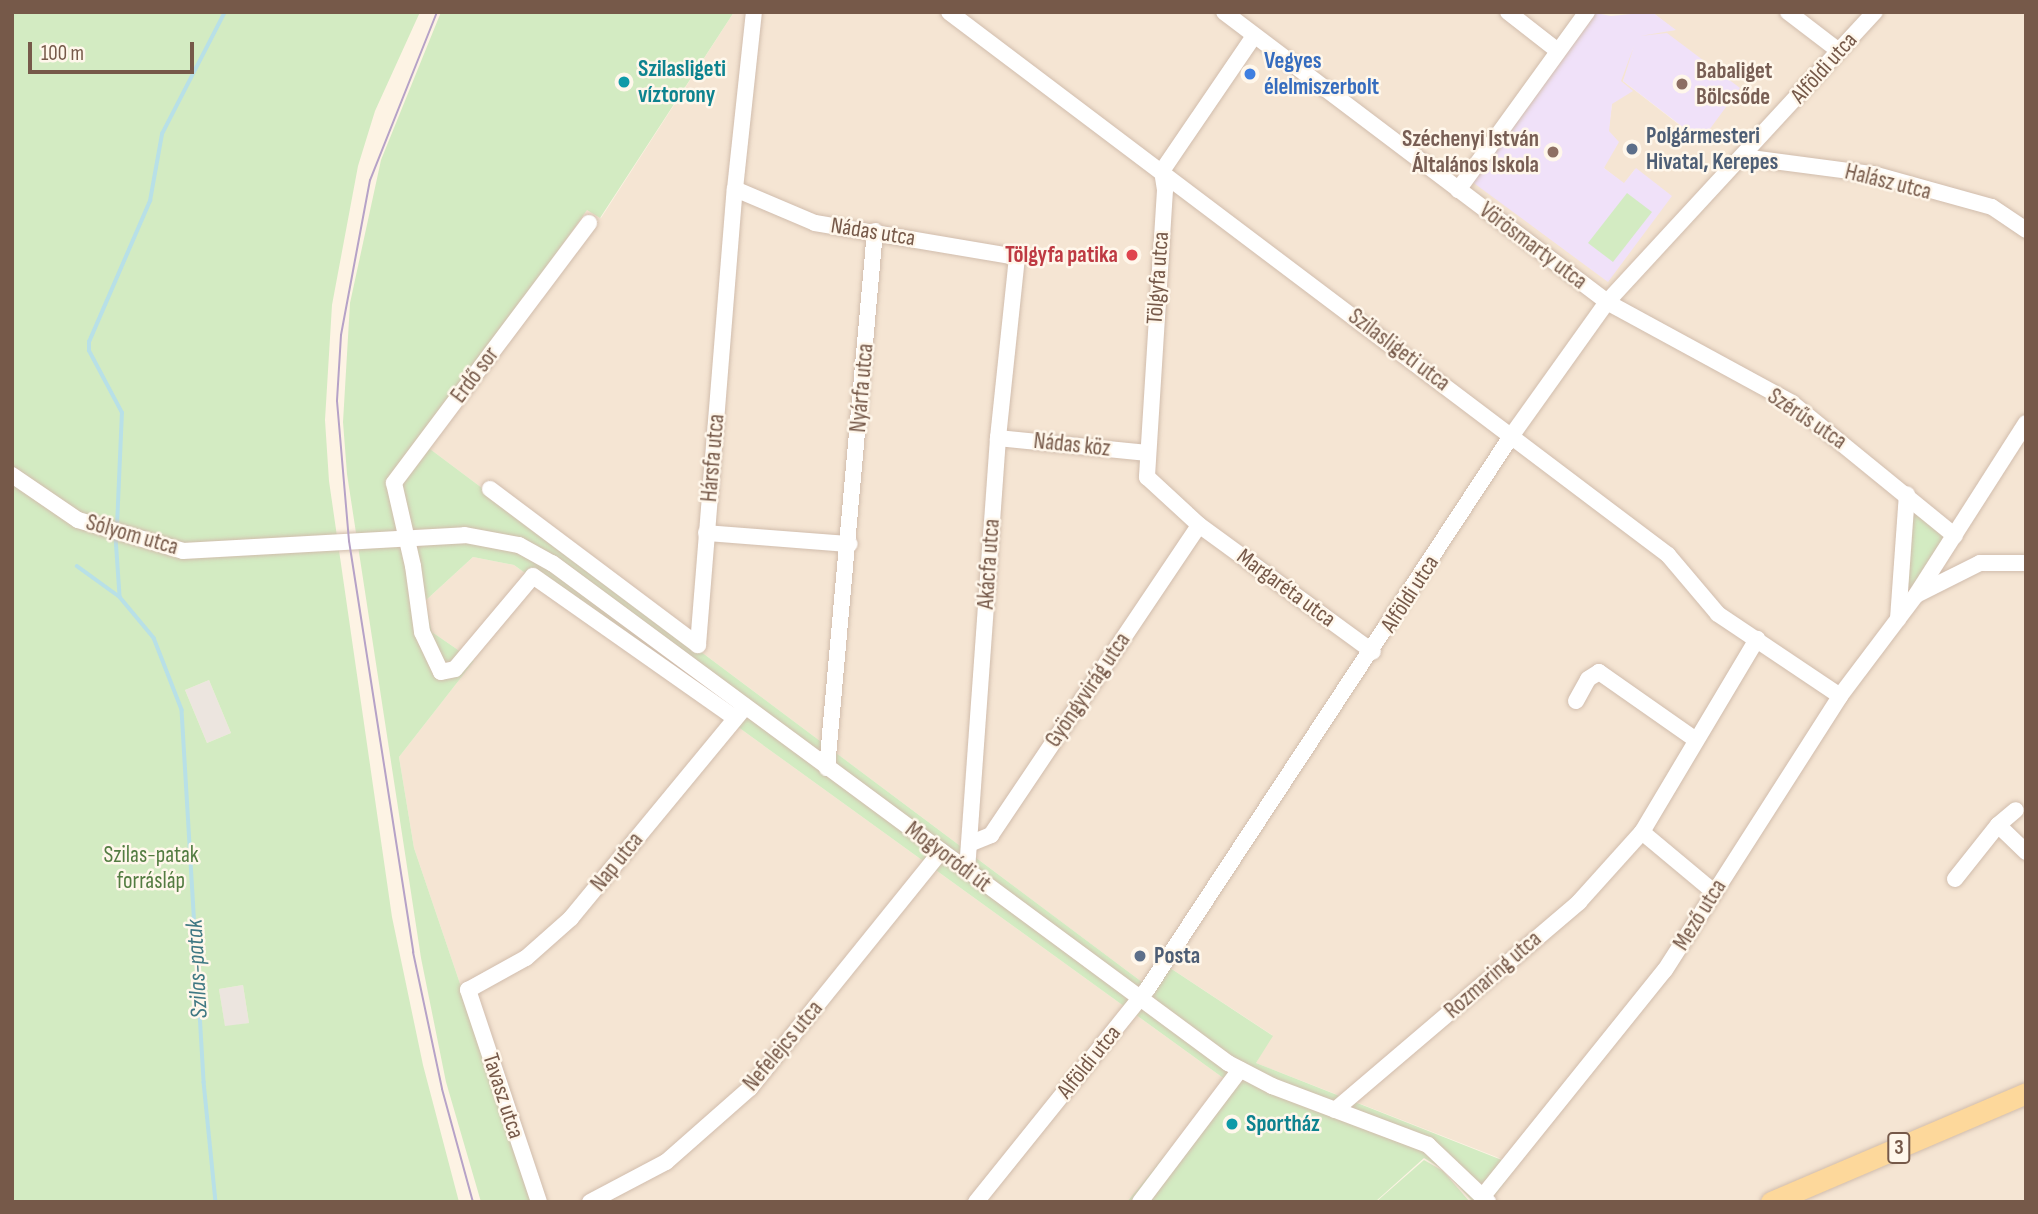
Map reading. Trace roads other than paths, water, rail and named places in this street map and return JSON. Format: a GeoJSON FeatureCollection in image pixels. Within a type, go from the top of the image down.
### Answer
{"type":"FeatureCollection","features":[{"type":"Feature","properties":{"kind":"main road","name":"3"},"geometry":{"type":"LineString","coordinates":[[1771,1202],[2026,1093]]}},
{"type":"Feature","properties":{"kind":"street","name":"Hársfa utca"},"geometry":{"type":"LineString","coordinates":[[490,489],[698,645],[735,190],[754,12]]}},
{"type":"Feature","properties":{"kind":"street","name":"Szilasligeti utca"},"geometry":{"type":"LineString","coordinates":[[949,12],[1668,555],[1706,603],[1840,696]]}},
{"type":"Feature","properties":{"kind":"street","name":"Vörösmarty utca"},"geometry":{"type":"LineString","coordinates":[[1224,12],[1608,302]]}},
{"type":"Feature","properties":{"kind":"street"},"geometry":{"type":"LineString","coordinates":[[1508,12],[1558,51]]}},
{"type":"Feature","properties":{"kind":"street"},"geometry":{"type":"LineString","coordinates":[[1458,190],[1587,12]]}},
{"type":"Feature","properties":{"kind":"street"},"geometry":{"type":"LineString","coordinates":[[1788,12],[1839,51]]}},
{"type":"Feature","properties":{"kind":"street","name":"Alföldi utca"},"geometry":{"type":"LineString","coordinates":[[976,1202],[1140,999],[1373,652],[1512,435],[1608,302],[1875,12]]}},
{"type":"Feature","properties":{"kind":"street"},"geometry":{"type":"LineString","coordinates":[[1162,171],[1254,36]]}},
{"type":"Feature","properties":{"kind":"street","name":"Halász utca"},"geometry":{"type":"LineString","coordinates":[[1743,157],[1873,174],[1992,207],[2026,230]]}},
{"type":"Feature","properties":{"kind":"street","name":"Tölgyfa utca"},"geometry":{"type":"LineString","coordinates":[[1162,171],[1165,190],[1147,453],[1150,484],[1199,525]]}},
{"type":"Feature","properties":{"kind":"street","name":"Nádas utca"},"geometry":{"type":"LineString","coordinates":[[735,190],[815,223],[1017,257]]}},
{"type":"Feature","properties":{"kind":"street","name":"Erdő sor"},"geometry":{"type":"LineString","coordinates":[[403,537],[394,483],[589,223]]}},
{"type":"Feature","properties":{"kind":"street","name":"Nyárfa utca"},"geometry":{"type":"LineString","coordinates":[[827,768],[850,544],[875,231]]}},
{"type":"Feature","properties":{"kind":"street","name":"Akácfa utca"},"geometry":{"type":"LineString","coordinates":[[967,871],[998,438],[1017,257]]}},
{"type":"Feature","properties":{"kind":"street","name":"Szérűs utca"},"geometry":{"type":"LineString","coordinates":[[1608,302],[1792,403],[1907,494],[1955,536]]}},
{"type":"Feature","properties":{"kind":"street","name":"Mező utca"},"geometry":{"type":"LineString","coordinates":[[1486,1199],[1665,970],[1840,696],[1916,595],[2026,423]]}},
{"type":"Feature","properties":{"kind":"street","name":"Nádas köz"},"geometry":{"type":"LineString","coordinates":[[998,438],[1147,453]]}},
{"type":"Feature","properties":{"kind":"street","name":"Sólyom utca"},"geometry":{"type":"LineString","coordinates":[[12,475],[59,510],[117,534],[196,553],[349,541]]}},
{"type":"Feature","properties":{"kind":"street"},"geometry":{"type":"LineString","coordinates":[[1898,619],[1907,494]]}},
{"type":"Feature","properties":{"kind":"street","name":"Margaréta utca"},"geometry":{"type":"LineString","coordinates":[[1199,525],[1373,652]]}},
{"type":"Feature","properties":{"kind":"street","name":"Gyöngyvirág utca"},"geometry":{"type":"LineString","coordinates":[[969,844],[991,835],[1199,525]]}},
{"type":"Feature","properties":{"kind":"street"},"geometry":{"type":"LineString","coordinates":[[706,533],[850,544]]}},
{"type":"Feature","properties":{"kind":"street","name":"Mogyoródi út"},"geometry":{"type":"LineString","coordinates":[[349,541],[477,535],[527,549],[739,713]]}},
{"type":"Feature","properties":{"kind":"street","name":"Mogyoródi út"},"geometry":{"type":"LineString","coordinates":[[403,537],[414,566],[422,632],[441,671],[467,660],[533,576],[827,768],[1240,1070],[1428,1145],[1486,1199]]}},
{"type":"Feature","properties":{"kind":"street"},"geometry":{"type":"LineString","coordinates":[[1916,595],[1980,563],[2026,563]]}},
{"type":"Feature","properties":{"kind":"street","name":"Rozmaring utca"},"geometry":{"type":"LineString","coordinates":[[1335,1110],[1579,902],[1642,832],[1757,639]]}},
{"type":"Feature","properties":{"kind":"street"},"geometry":{"type":"LineString","coordinates":[[1576,701],[1588,680],[1599,672],[1696,740]]}},
{"type":"Feature","properties":{"kind":"street","name":"Nap utca"},"geometry":{"type":"LineString","coordinates":[[468,990],[526,958],[571,918],[739,713]]}},
{"type":"Feature","properties":{"kind":"street"},"geometry":{"type":"LineString","coordinates":[[1955,879],[1998,825],[2016,810]]}},
{"type":"Feature","properties":{"kind":"street"},"geometry":{"type":"LineString","coordinates":[[1998,825],[2026,852]]}},
{"type":"Feature","properties":{"kind":"street"},"geometry":{"type":"LineString","coordinates":[[1642,832],[1714,892]]}},
{"type":"Feature","properties":{"kind":"street","name":"Nefelejcs utca"},"geometry":{"type":"LineString","coordinates":[[590,1202],[666,1161],[750,1088],[941,851]]}},
{"type":"Feature","properties":{"kind":"street","name":"Tavasz utca"},"geometry":{"type":"LineString","coordinates":[[468,990],[539,1202]]}},
{"type":"Feature","properties":{"kind":"street"},"geometry":{"type":"LineString","coordinates":[[1140,1202],[1240,1070]]}},
{"type":"Feature","properties":{"kind":"waterway"},"geometry":{"type":"LineString","coordinates":[[117,526],[122,413],[89,351],[89,342],[150,201],[162,134],[225,12]]}},
{"type":"Feature","properties":{"kind":"waterway"},"geometry":{"type":"LineString","coordinates":[[116,537],[120,596]]}},
{"type":"Feature","properties":{"kind":"waterway","name":"Szilas-patak"},"geometry":{"type":"LineString","coordinates":[[77,566],[120,597],[154,638],[182,710],[204,1082],[216,1202]]}},
{"type":"Feature","properties":{"kind":"tram line"},"geometry":{"type":"LineString","coordinates":[[437,12],[370,180],[341,335],[337,401],[349,541],[413,952],[442,1089],[473,1202]]}},
{"type":"Feature","properties":{"kind":"place","name":"Vegyes élelmiszerbolt"},"geometry":{"type":"Point","coordinates":[1250,74]}},
{"type":"Feature","properties":{"kind":"place","name":"Szilasligeti víztorony"},"geometry":{"type":"Point","coordinates":[624,82]}},
{"type":"Feature","properties":{"kind":"place","name":"Babaliget Bölcsőde"},"geometry":{"type":"Point","coordinates":[1682,84]}},
{"type":"Feature","properties":{"kind":"place","name":"Polgármesteri Hivatal, Kerepes"},"geometry":{"type":"Point","coordinates":[1632,149]}},
{"type":"Feature","properties":{"kind":"place","name":"Széchenyi István Általános Iskola"},"geometry":{"type":"Point","coordinates":[1553,152]}},
{"type":"Feature","properties":{"kind":"place","name":"Tölgyfa patika"},"geometry":{"type":"Point","coordinates":[1132,255]}},
{"type":"Feature","properties":{"kind":"place","name":"Posta"},"geometry":{"type":"Point","coordinates":[1140,956]}},
{"type":"Feature","properties":{"kind":"place","name":"Sportház"},"geometry":{"type":"Point","coordinates":[1232,1124]}},
{"type":"Feature","properties":{"kind":"park label","name":"Szilas-patak forrásláp"},"geometry":{"type":"Point","coordinates":[151,868]}}]}
